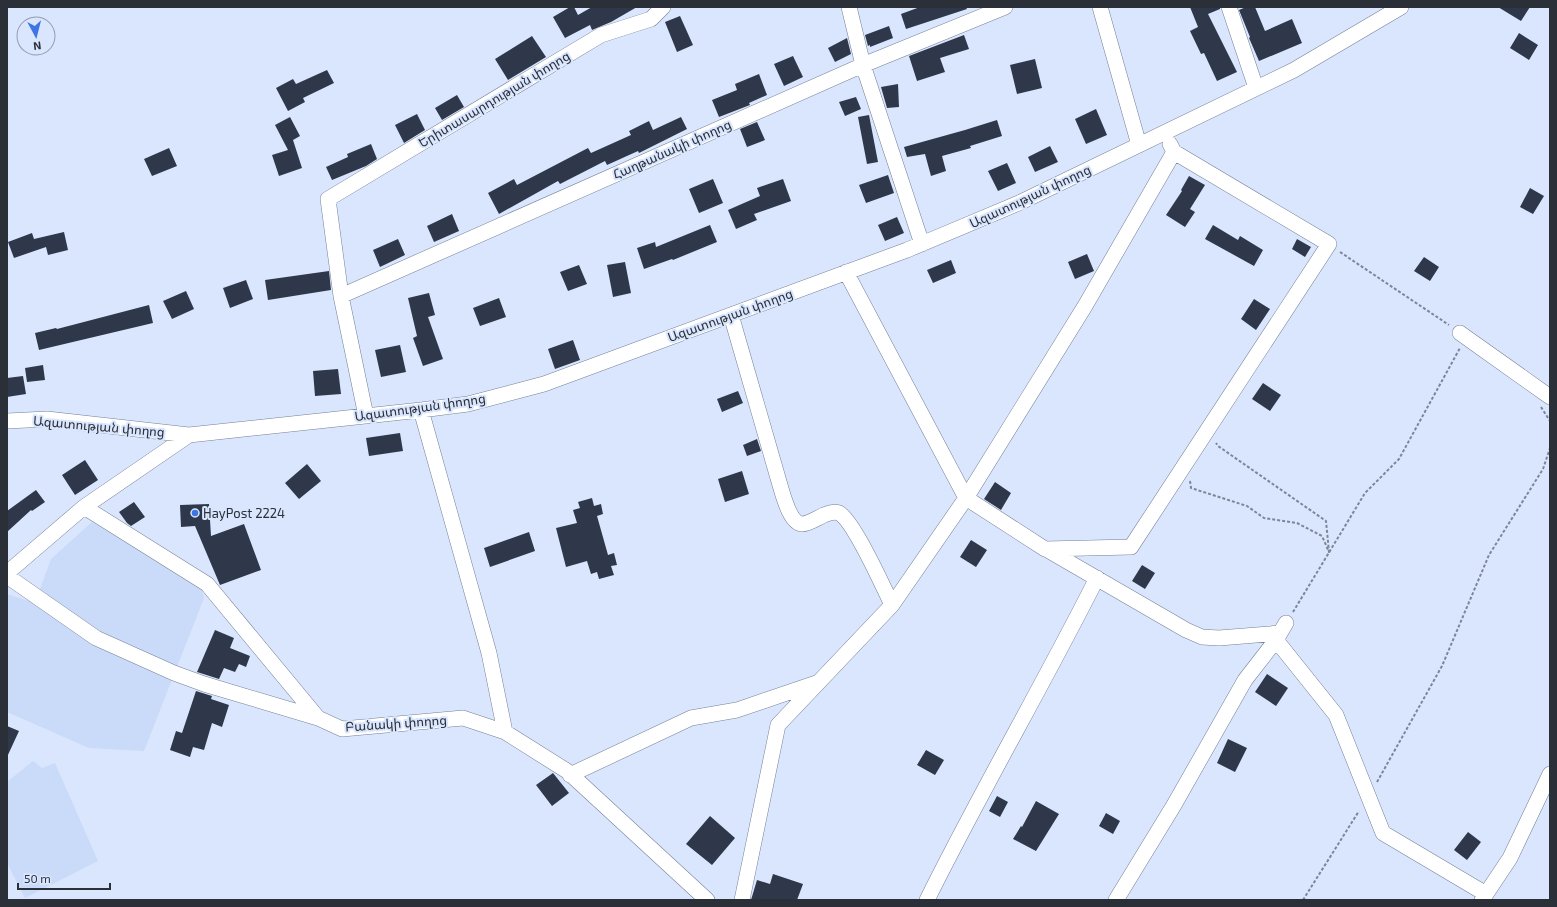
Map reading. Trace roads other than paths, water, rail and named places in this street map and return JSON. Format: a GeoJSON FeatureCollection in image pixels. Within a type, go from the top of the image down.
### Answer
{"type":"FeatureCollection","features":[{"type":"Feature","properties":{"kind":"street","name":"Երիտասարդության փողոց"},"geometry":{"type":"LineString","coordinates":[[341,296],[328,199],[601,35],[651,19],[663,7]]}},
{"type":"Feature","properties":{"kind":"street"},"geometry":{"type":"LineString","coordinates":[[849,7],[863,65],[922,244]]}},
{"type":"Feature","properties":{"kind":"street","name":"Հաղթանակի փողոց"},"geometry":{"type":"LineString","coordinates":[[341,296],[863,65],[1005,7]]}},
{"type":"Feature","properties":{"kind":"street"},"geometry":{"type":"LineString","coordinates":[[1100,7],[1139,145]]}},
{"type":"Feature","properties":{"kind":"street"},"geometry":{"type":"LineString","coordinates":[[1229,7],[1256,88]]}},
{"type":"Feature","properties":{"kind":"street","name":"Ազատության փողոց"},"geometry":{"type":"LineString","coordinates":[[7,421],[48,419],[190,435],[468,404],[544,384],[922,244],[1021,202],[1294,70],[1401,7]]}},
{"type":"Feature","properties":{"kind":"street"},"geometry":{"type":"LineString","coordinates":[[1045,549],[1131,547],[1329,244],[1174,152],[1164,133]]}},
{"type":"Feature","properties":{"kind":"street"},"geometry":{"type":"LineString","coordinates":[[742,900],[778,724],[892,605],[966,498],[1085,306],[1174,152]]}},
{"type":"Feature","properties":{"kind":"street"},"geometry":{"type":"LineString","coordinates":[[846,272],[966,498],[1045,549],[1202,638],[1220,638],[1281,632]]}},
{"type":"Feature","properties":{"kind":"street"},"geometry":{"type":"LineString","coordinates":[[341,296],[366,416]]}},
{"type":"Feature","properties":{"kind":"street"},"geometry":{"type":"LineString","coordinates":[[731,315],[780,486],[790,512],[795,521],[800,524],[830,512],[838,512],[844,517],[866,552],[892,605]]}},
{"type":"Feature","properties":{"kind":"street"},"geometry":{"type":"LineString","coordinates":[[1460,333],[1550,397]]}},
{"type":"Feature","properties":{"kind":"street"},"geometry":{"type":"LineString","coordinates":[[421,410],[489,653],[505,732]]}},
{"type":"Feature","properties":{"kind":"street"},"geometry":{"type":"LineString","coordinates":[[7,573],[84,507],[190,435]]}},
{"type":"Feature","properties":{"kind":"street","name":"Բանակի փողոց"},"geometry":{"type":"LineString","coordinates":[[84,507],[207,584],[318,718],[342,729],[463,718],[505,732],[570,775],[707,900]]}},
{"type":"Feature","properties":{"kind":"street"},"geometry":{"type":"LineString","coordinates":[[7,576],[96,638],[174,673],[204,684],[318,718]]}},
{"type":"Feature","properties":{"kind":"street"},"geometry":{"type":"LineString","coordinates":[[927,900],[946,861],[1064,643],[1096,578]]}},
{"type":"Feature","properties":{"kind":"street"},"geometry":{"type":"LineString","coordinates":[[1281,632],[1336,715],[1383,833],[1484,897],[1510,858],[1550,774]]}},
{"type":"Feature","properties":{"kind":"street"},"geometry":{"type":"LineString","coordinates":[[1116,900],[1174,805],[1245,680],[1281,632]]}},
{"type":"Feature","properties":{"kind":"street"},"geometry":{"type":"LineString","coordinates":[[570,775],[692,718],[737,710],[819,682]]}},
{"type":"Feature","properties":{"kind":"place","name":"HayPost 2224"},"geometry":{"type":"Point","coordinates":[195,513]}}]}
